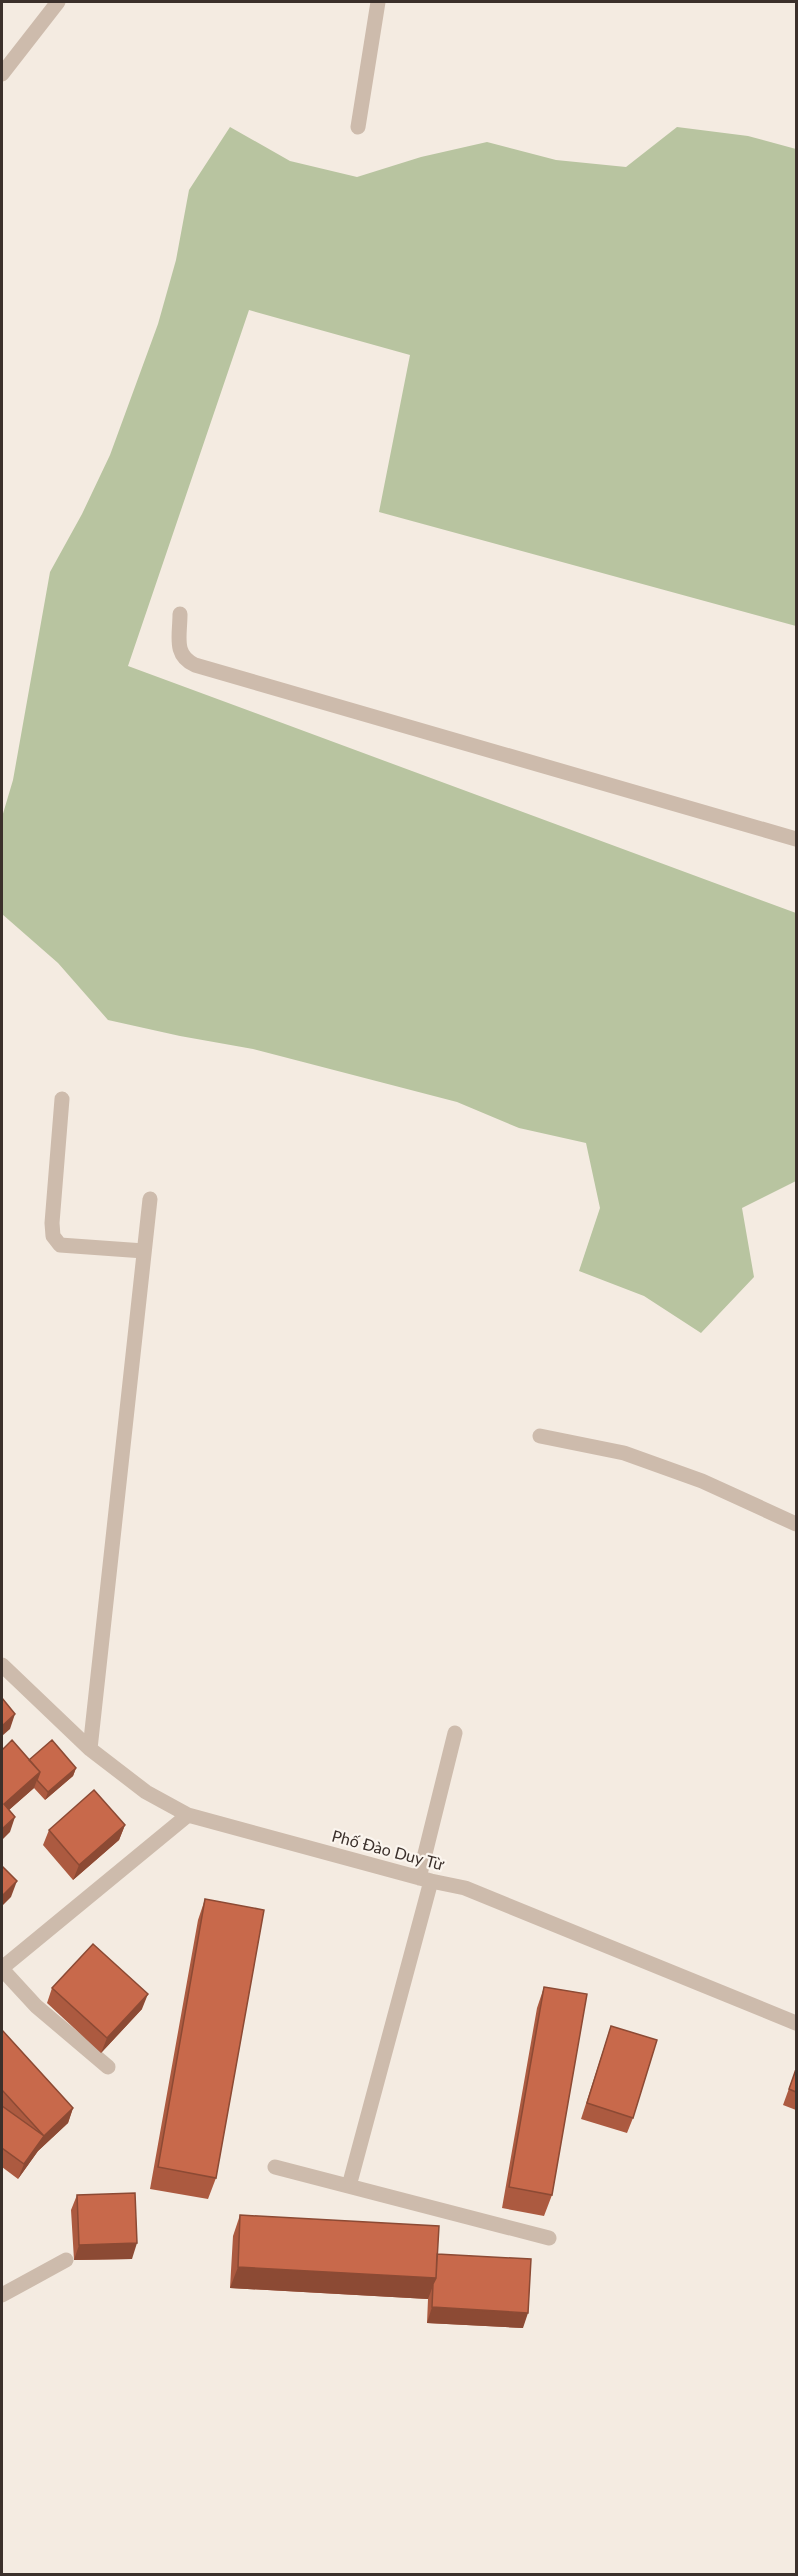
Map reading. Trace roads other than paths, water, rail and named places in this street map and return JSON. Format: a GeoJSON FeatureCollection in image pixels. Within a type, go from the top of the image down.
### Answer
{"type":"FeatureCollection","features":[{"type":"Feature","properties":{"kind":"street"},"geometry":{"type":"LineString","coordinates":[[2,74],[58,2]]}},
{"type":"Feature","properties":{"kind":"street"},"geometry":{"type":"LineString","coordinates":[[358,127],[378,2]]}},
{"type":"Feature","properties":{"kind":"street"},"geometry":{"type":"LineString","coordinates":[[180,615],[180,653],[185,660],[195,665],[796,839]]}},
{"type":"Feature","properties":{"kind":"street"},"geometry":{"type":"LineString","coordinates":[[62,1099],[52,1223],[53,1236],[60,1245],[144,1251]]}},
{"type":"Feature","properties":{"kind":"street"},"geometry":{"type":"LineString","coordinates":[[90,1749],[150,1199]]}},
{"type":"Feature","properties":{"kind":"street"},"geometry":{"type":"LineString","coordinates":[[540,1436],[624,1454],[702,1481],[796,1524]]}},
{"type":"Feature","properties":{"kind":"street","name":"Phố Đào Duy Từ"},"geometry":{"type":"LineString","coordinates":[[2,1665],[90,1749],[146,1792],[188,1815],[425,1880],[465,1888],[796,2023]]}},
{"type":"Feature","properties":{"kind":"street"},"geometry":{"type":"LineString","coordinates":[[349,2186],[425,1880],[455,1733]]}},
{"type":"Feature","properties":{"kind":"street"},"geometry":{"type":"LineString","coordinates":[[108,2067],[36,2006],[2,1969],[188,1815]]}},
{"type":"Feature","properties":{"kind":"street"},"geometry":{"type":"LineString","coordinates":[[275,2167],[549,2238]]}},
{"type":"Feature","properties":{"kind":"street"},"geometry":{"type":"LineString","coordinates":[[2,2295],[66,2260]]}}]}
